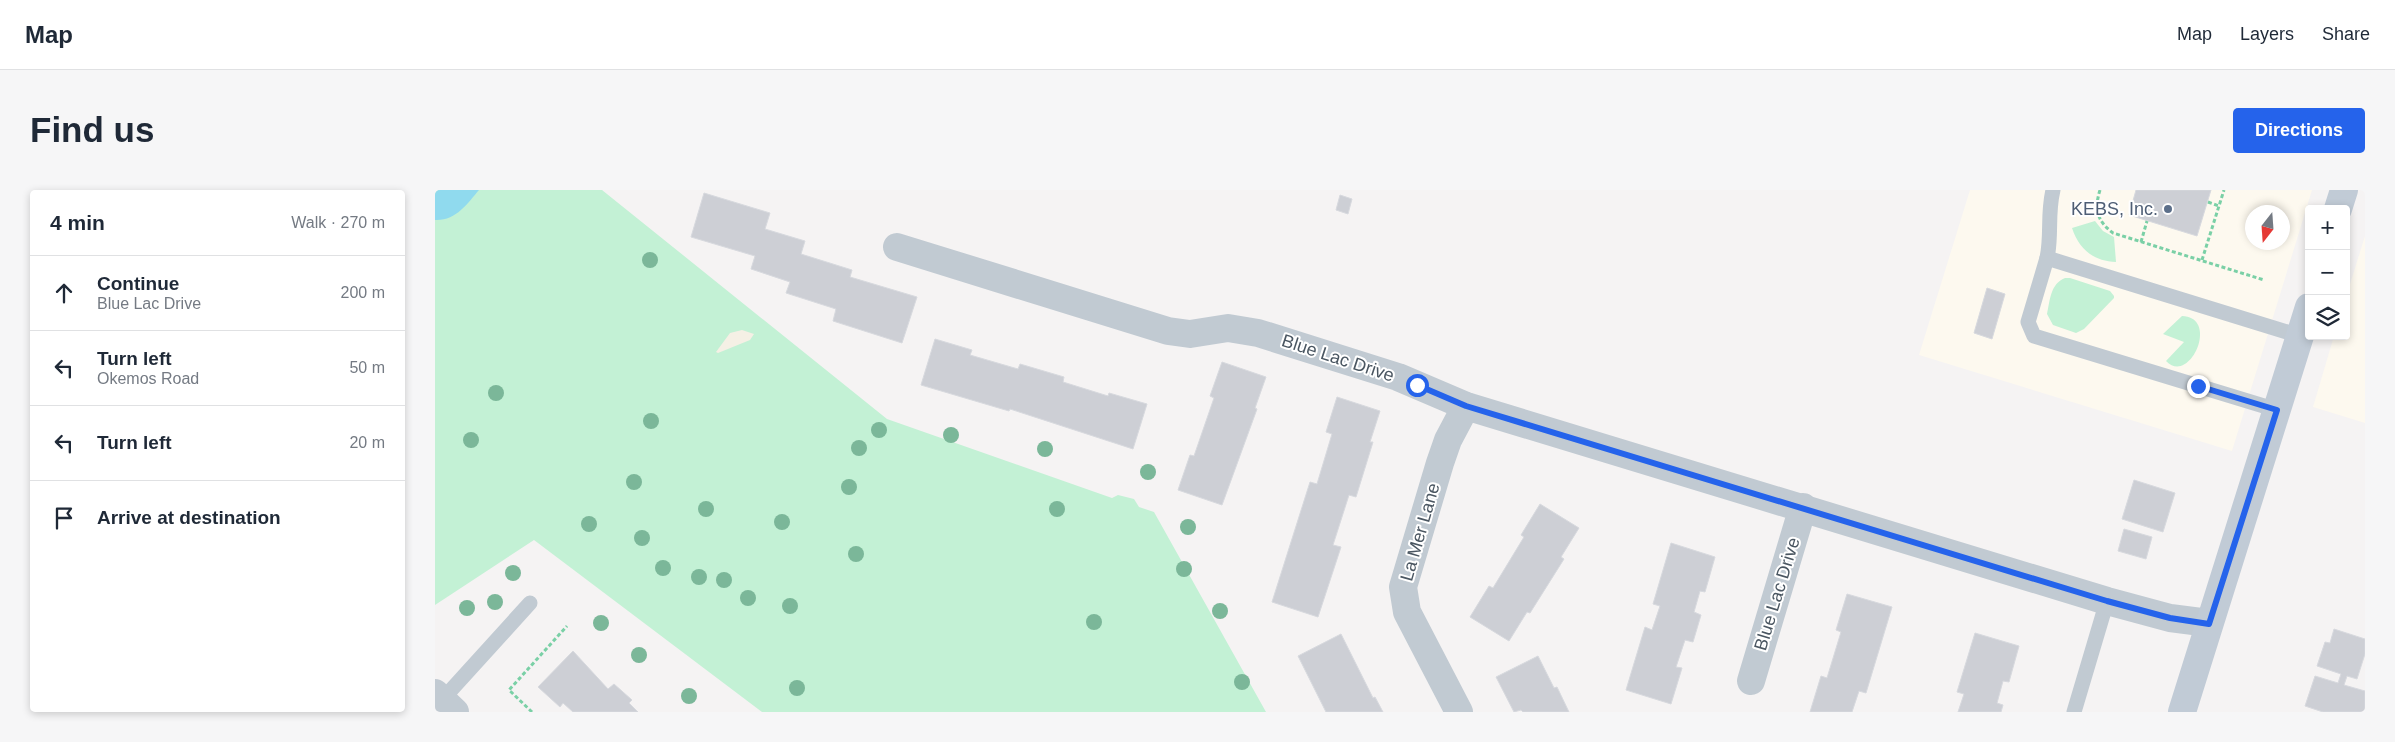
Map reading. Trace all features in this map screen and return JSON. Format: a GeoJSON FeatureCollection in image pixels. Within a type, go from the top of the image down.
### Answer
{"type":"FeatureCollection","features":[{"type":"Feature","properties":{"kind":"street"},"geometry":{"type":"LineString","coordinates":[[2339,205],[2344,190]]}},
{"type":"Feature","properties":{"kind":"street","name":"Blue Lac Drive"},"geometry":{"type":"LineString","coordinates":[[897,247],[1168,331],[1190,334],[1228,328],[1258,333],[1398,376],[1466,406],[2107,601],[2170,618],[2209,624]]}},
{"type":"Feature","properties":{"kind":"street"},"geometry":{"type":"LineString","coordinates":[[2182,712],[2305,319]]}},
{"type":"Feature","properties":{"kind":"street","name":"La Mer Lane"},"geometry":{"type":"LineString","coordinates":[[1459,712],[1407,612],[1403,587],[1448,440],[1466,406]]}},
{"type":"Feature","properties":{"kind":"street","name":"Blue Lac Drive"},"geometry":{"type":"LineString","coordinates":[[1751,681],[1803,507]]}},
{"type":"Feature","properties":{"kind":"lane"},"geometry":{"type":"LineString","coordinates":[[2053,190],[2048,219],[2049,246],[2047,258],[2028,322],[2034,336],[2277,410]]}},
{"type":"Feature","properties":{"kind":"lane"},"geometry":{"type":"LineString","coordinates":[[2047,258],[2300,336]]}},
{"type":"Feature","properties":{"kind":"lane"},"geometry":{"type":"LineString","coordinates":[[2074,712],[2107,601]]}},
{"type":"Feature","properties":{"kind":"lane"},"geometry":{"type":"LineString","coordinates":[[444,702],[530,603]]}},
{"type":"Feature","properties":{"kind":"path"},"geometry":{"type":"LineString","coordinates":[[2100,190],[2096,211],[2100,221],[2113,233],[2264,280]]}},
{"type":"Feature","properties":{"kind":"path"},"geometry":{"type":"LineString","coordinates":[[2202,260],[2224,190]]}},
{"type":"Feature","properties":{"kind":"path"},"geometry":{"type":"LineString","coordinates":[[2208,202],[2219,206]]}},
{"type":"Feature","properties":{"kind":"path"},"geometry":{"type":"LineString","coordinates":[[2141,242],[2147,221]]}},
{"type":"Feature","properties":{"kind":"path"},"geometry":{"type":"LineString","coordinates":[[533,712],[509,690],[567,626]]}},
{"type":"Feature","properties":{"kind":"shaded area"},"geometry":{"type":"Polygon","coordinates":[[[1970,190],[2312,190],[2307,205],[2305,205],[2305,213],[2232,451],[1919,355],[1970,190]]]}},
{"type":"Feature","properties":{"kind":"shaded area"},"geometry":{"type":"Polygon","coordinates":[[[2365,236],[2365,423],[2313,407],[2333,340],[2350,340],[2350,284],[2365,236]]]}},
{"type":"Feature","properties":{"kind":"green space"},"geometry":{"type":"Polygon","coordinates":[[[435,190],[602,190],[887,419],[1112,498],[1118,495],[1134,499],[1139,507],[1154,512],[1266,712],[762,712],[534,540],[435,605],[435,190]]]}},
{"type":"Feature","properties":{"kind":"green space"},"geometry":{"type":"Polygon","coordinates":[[[2095,221],[2103,231],[2114,237],[2116,262],[2094,256],[2083,248],[2075,235],[2072,228],[2095,221]]]}},
{"type":"Feature","properties":{"kind":"green space"},"geometry":{"type":"Polygon","coordinates":[[[2065,278],[2110,291],[2114,296],[2084,329],[2076,333],[2053,325],[2047,314],[2050,298],[2056,284],[2065,278]]]}},
{"type":"Feature","properties":{"kind":"green space"},"geometry":{"type":"Polygon","coordinates":[[[2182,316],[2193,319],[2199,327],[2200,337],[2192,358],[2184,365],[2175,366],[2166,361],[2184,342],[2163,334],[2182,316]]]}},
{"type":"Feature","properties":{"kind":"sand"},"geometry":{"type":"Polygon","coordinates":[[[742,330],[754,334],[750,340],[718,353],[716,352],[730,333],[742,330]]]}},
{"type":"Feature","properties":{"kind":"water"},"geometry":{"type":"Polygon","coordinates":[[[435,190],[479,190],[455,215],[442,220],[435,220],[435,190]]]}},
{"type":"Feature","properties":{"kind":"building","name":"KEBS, Inc."},"geometry":{"type":"Polygon","coordinates":[[[2136,190],[2211,190],[2197,236],[2129,215],[2136,190]]]}},
{"type":"Feature","properties":{"kind":"building"},"geometry":{"type":"Polygon","coordinates":[[[704,193],[770,213],[765,229],[805,241],[801,254],[852,270],[850,277],[917,297],[902,343],[833,321],[836,309],[786,293],[790,282],[751,269],[755,256],[691,237],[704,193]]]}},
{"type":"Feature","properties":{"kind":"building"},"geometry":{"type":"Polygon","coordinates":[[[1340,195],[1352,199],[1348,214],[1336,210],[1340,195]]]}},
{"type":"Feature","properties":{"kind":"building"},"geometry":{"type":"Polygon","coordinates":[[[1987,288],[2005,294],[1992,339],[1974,333],[1987,288]]]}},
{"type":"Feature","properties":{"kind":"building"},"geometry":{"type":"Polygon","coordinates":[[[935,339],[972,350],[970,355],[1018,369],[1020,364],[1064,377],[1063,382],[1108,396],[1109,393],[1147,404],[1133,449],[1010,409],[1009,411],[921,385],[935,339]]]}},
{"type":"Feature","properties":{"kind":"building"},"geometry":{"type":"Polygon","coordinates":[[[1222,362],[1266,377],[1255,408],[1257,409],[1222,505],[1178,490],[1190,455],[1194,456],[1214,398],[1210,396],[1222,362]]]}},
{"type":"Feature","properties":{"kind":"building"},"geometry":{"type":"Polygon","coordinates":[[[1337,397],[1380,411],[1370,442],[1373,442],[1356,497],[1349,495],[1333,545],[1341,547],[1318,617],[1272,602],[1310,482],[1317,484],[1332,434],[1326,432],[1337,397]]]}},
{"type":"Feature","properties":{"kind":"building"},"geometry":{"type":"Polygon","coordinates":[[[2134,480],[2175,493],[2163,532],[2122,519],[2134,480]]]}},
{"type":"Feature","properties":{"kind":"building"},"geometry":{"type":"Polygon","coordinates":[[[1540,504],[1579,528],[1561,557],[1564,559],[1530,613],[1527,612],[1509,641],[1470,617],[1489,586],[1493,588],[1524,537],[1521,535],[1540,504]]]}},
{"type":"Feature","properties":{"kind":"building"},"geometry":{"type":"Polygon","coordinates":[[[2124,529],[2152,537],[2146,559],[2118,551],[2124,529]]]}},
{"type":"Feature","properties":{"kind":"building"},"geometry":{"type":"Polygon","coordinates":[[[1671,543],[1715,557],[1705,592],[1700,591],[1694,612],[1701,615],[1693,642],[1685,640],[1676,667],[1682,668],[1671,704],[1626,690],[1645,627],[1652,630],[1660,606],[1653,604],[1671,543]]]}},
{"type":"Feature","properties":{"kind":"building"},"geometry":{"type":"Polygon","coordinates":[[[1847,594],[1892,607],[1866,693],[1859,691],[1852,712],[1810,712],[1821,676],[1827,678],[1841,632],[1836,630],[1847,594]]]}},
{"type":"Feature","properties":{"kind":"building"},"geometry":{"type":"Polygon","coordinates":[[[2334,629],[2365,639],[2365,654],[2357,679],[2347,676],[2344,685],[2365,691],[2365,712],[2323,712],[2305,706],[2315,676],[2338,683],[2341,674],[2317,666],[2325,642],[2330,643],[2334,629]]]}},
{"type":"Feature","properties":{"kind":"building"},"geometry":{"type":"Polygon","coordinates":[[[1975,633],[2019,646],[2009,682],[2003,681],[1997,703],[2003,705],[2001,712],[1958,712],[1964,694],[1957,692],[1975,633]]]}},
{"type":"Feature","properties":{"kind":"building"},"geometry":{"type":"Polygon","coordinates":[[[1341,634],[1373,698],[1375,697],[1383,712],[1326,712],[1298,656],[1341,634]]]}},
{"type":"Feature","properties":{"kind":"building"},"geometry":{"type":"Polygon","coordinates":[[[573,651],[608,689],[614,684],[632,700],[629,703],[638,712],[573,712],[563,703],[560,707],[538,687],[573,651]]]}},
{"type":"Feature","properties":{"kind":"building"},"geometry":{"type":"Polygon","coordinates":[[[1538,656],[1554,688],[1557,687],[1569,712],[1523,712],[1521,710],[1514,712],[1496,677],[1538,656]]]}},
{"type":"Feature","properties":{"kind":"place","name":"KEBS, Inc."},"geometry":{"type":"Point","coordinates":[2168,209]}},
{"type":"Feature","properties":{"kind":"route"},"geometry":{"type":"LineString","coordinates":[[1417,385],[1466,406],[2107,601],[2170,618],[2209,624],[2277,410],[2198,386]]}}]}
